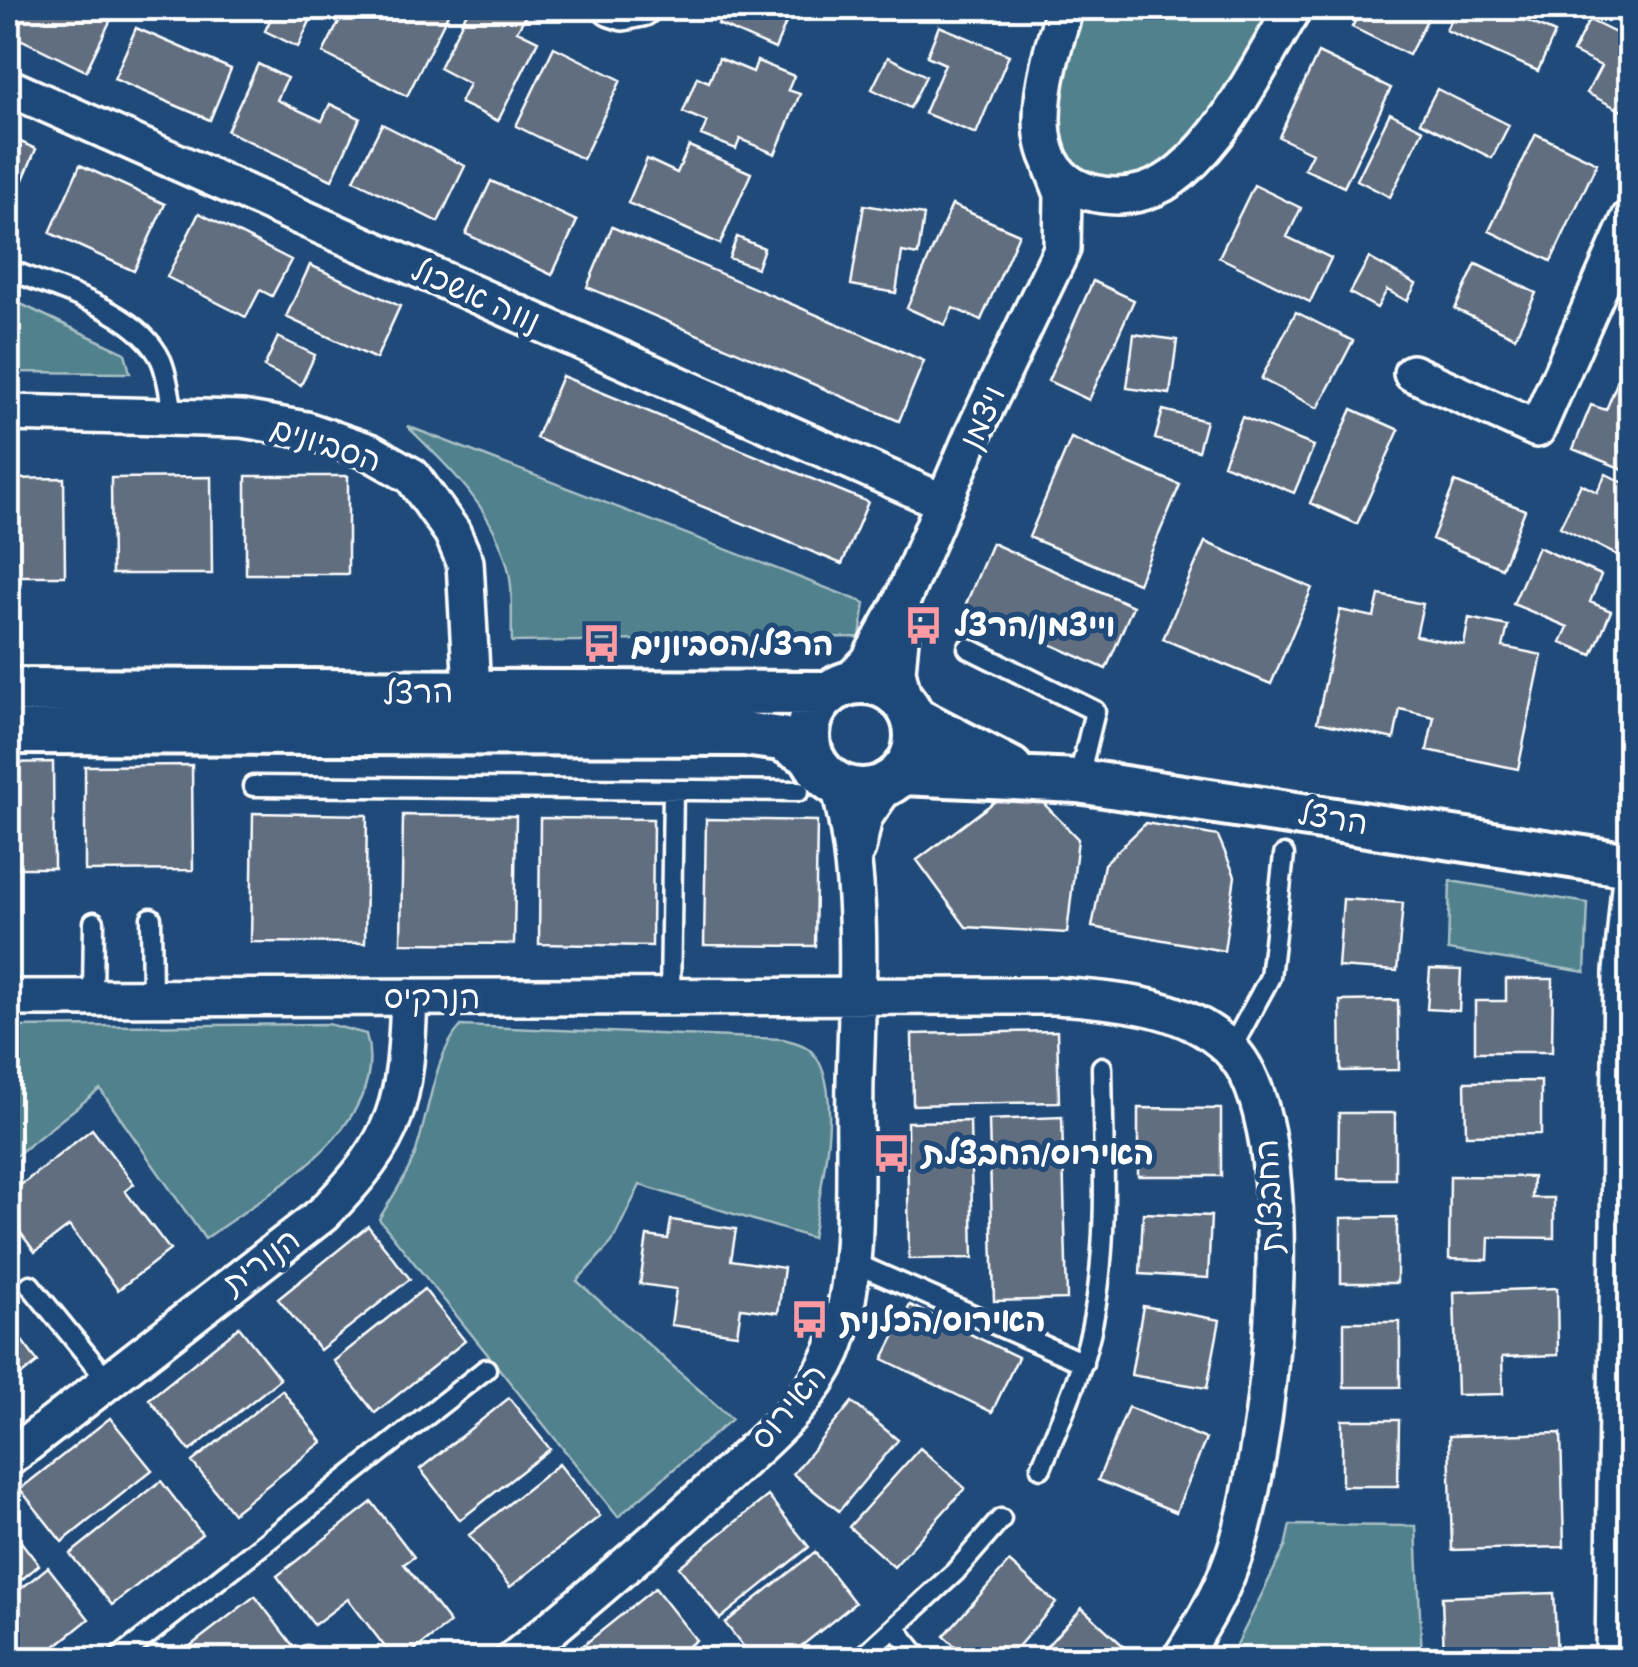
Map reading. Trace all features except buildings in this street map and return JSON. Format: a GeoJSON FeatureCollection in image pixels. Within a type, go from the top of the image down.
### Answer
{"type":"FeatureCollection","features":[{"type":"Feature","properties":{"kind":"street"},"geometry":{"type":"LineString","coordinates":[[612,8],[623,12],[642,8]]}},
{"type":"Feature","properties":{"kind":"street","name":"ויצמן"},"geometry":{"type":"LineString","coordinates":[[837,688],[869,660],[907,587],[1062,249],[1063,194],[1042,131],[1044,80],[1066,8]]}},
{"type":"Feature","properties":{"kind":"street","name":"ויצמן"},"geometry":{"type":"LineString","coordinates":[[1062,249],[1104,215],[1178,174],[1210,143],[1294,8]]}},
{"type":"Feature","properties":{"kind":"street","name":"נווה אשכול"},"geometry":{"type":"LineString","coordinates":[[8,87],[944,502]]}},
{"type":"Feature","properties":{"kind":"street"},"geometry":{"type":"LineString","coordinates":[[1052,166],[1090,193],[1121,198],[1152,190]]}},
{"type":"Feature","properties":{"kind":"street"},"geometry":{"type":"LineString","coordinates":[[1412,372],[1537,429],[1630,218]]}},
{"type":"Feature","properties":{"kind":"street","name":"הסביונים"},"geometry":{"type":"LineString","coordinates":[[8,413],[173,414],[306,430],[370,452],[412,476],[452,532],[465,562],[472,690]]}},
{"type":"Feature","properties":{"kind":"street","name":"ויצמן"},"geometry":{"type":"LineString","coordinates":[[907,587],[896,646],[908,710]]}},
{"type":"Feature","properties":{"kind":"street"},"geometry":{"type":"LineString","coordinates":[[878,684],[908,710],[915,747],[894,778],[871,790],[816,777],[810,721],[837,688],[878,684]]}},
{"type":"Feature","properties":{"kind":"street","name":"הרצל"},"geometry":{"type":"LineString","coordinates":[[8,690],[357,694],[472,690],[789,696],[837,688]]}},
{"type":"Feature","properties":{"kind":"street","name":"הרצל"},"geometry":{"type":"LineString","coordinates":[[908,710],[988,761],[1036,777]]}},
{"type":"Feature","properties":{"kind":"street","name":"הרצל"},"geometry":{"type":"LineString","coordinates":[[8,732],[744,734],[780,740],[816,777]]}},
{"type":"Feature","properties":{"kind":"street","name":"האירוס"},"geometry":{"type":"LineString","coordinates":[[816,777],[852,869]]}},
{"type":"Feature","properties":{"kind":"street","name":"הרצל"},"geometry":{"type":"LineString","coordinates":[[894,778],[1036,777],[1078,781],[1630,865]]}},
{"type":"Feature","properties":{"kind":"street","name":"האירוס"},"geometry":{"type":"LineString","coordinates":[[512,1660],[654,1544],[772,1435],[810,1388],[833,1351],[852,1262],[858,1000],[852,869],[864,816],[894,778]]}},
{"type":"Feature","properties":{"kind":"street"},"geometry":{"type":"LineString","coordinates":[[1614,1660],[1625,1266],[1622,972],[1630,887]]}},
{"type":"Feature","properties":{"kind":"street","name":"הנרקיס"},"geometry":{"type":"LineString","coordinates":[[8,998],[152,995],[858,1000]]}},
{"type":"Feature","properties":{"kind":"street","name":"החבצלת"},"geometry":{"type":"LineString","coordinates":[[858,1000],[1058,996],[1142,1005],[1194,1022],[1231,1049],[1260,1099],[1271,1156],[1274,1287],[1264,1424],[1231,1566],[1180,1660]]}},
{"type":"Feature","properties":{"kind":"street","name":"הנורית"},"geometry":{"type":"LineString","coordinates":[[8,1459],[323,1214],[358,1179],[385,1144],[397,1108],[407,1060],[409,997]]}},
{"type":"Feature","properties":{"kind":"lane"},"geometry":{"type":"LineString","coordinates":[[8,269],[107,311],[147,339],[161,361],[173,414]]}},
{"type":"Feature","properties":{"kind":"lane"},"geometry":{"type":"LineString","coordinates":[[968,648],[1095,711],[1078,781]]}},
{"type":"Feature","properties":{"kind":"lane"},"geometry":{"type":"LineString","coordinates":[[253,786],[672,790],[816,777]]}},
{"type":"Feature","properties":{"kind":"lane"},"geometry":{"type":"LineString","coordinates":[[670,998],[672,790]]}},
{"type":"Feature","properties":{"kind":"lane"},"geometry":{"type":"LineString","coordinates":[[1231,1049],[1270,977],[1284,855]]}},
{"type":"Feature","properties":{"kind":"lane"},"geometry":{"type":"LineString","coordinates":[[151,918],[152,995]]}},
{"type":"Feature","properties":{"kind":"lane"},"geometry":{"type":"LineString","coordinates":[[93,995],[94,922]]}},
{"type":"Feature","properties":{"kind":"lane"},"geometry":{"type":"LineString","coordinates":[[1041,1468],[1083,1363],[1094,1314],[1103,1232],[1102,1067]]}},
{"type":"Feature","properties":{"kind":"lane"},"geometry":{"type":"LineString","coordinates":[[852,1262],[1083,1363]]}},
{"type":"Feature","properties":{"kind":"lane"},"geometry":{"type":"LineString","coordinates":[[30,1285],[108,1380]]}},
{"type":"Feature","properties":{"kind":"lane"},"geometry":{"type":"LineString","coordinates":[[116,1660],[486,1369]]}},
{"type":"Feature","properties":{"kind":"lane"},"geometry":{"type":"LineString","coordinates":[[860,1660],[896,1629],[1001,1519]]}},
{"type":"Feature","properties":{"kind":"lane"},"geometry":{"type":"LineString","coordinates":[[896,1629],[921,1660]]}},
{"type":"Feature","properties":{"kind":"green space"},"geometry":{"type":"Polygon","coordinates":[[[1083,8],[1275,8],[1228,88],[1186,144],[1156,169],[1132,178],[1115,179],[1081,170],[1066,154],[1059,132],[1062,80],[1083,8]]]}},
{"type":"Feature","properties":{"kind":"green space"},"geometry":{"type":"Polygon","coordinates":[[[8,298],[125,353],[130,373],[8,372],[8,298]]]}},
{"type":"Feature","properties":{"kind":"green space"},"geometry":{"type":"Polygon","coordinates":[[[407,426],[865,603],[860,637],[512,642],[509,573],[491,524],[453,472],[407,426]]]}},
{"type":"Feature","properties":{"kind":"green space"},"geometry":{"type":"Polygon","coordinates":[[[1450,881],[1588,903],[1585,972],[1448,950],[1450,881]]]}},
{"type":"Feature","properties":{"kind":"green space"},"geometry":{"type":"Polygon","coordinates":[[[328,1024],[366,1034],[369,1068],[361,1099],[343,1128],[319,1154],[205,1239],[100,1089],[8,1162],[8,1027],[328,1024]]]}},
{"type":"Feature","properties":{"kind":"green space"},"geometry":{"type":"Polygon","coordinates":[[[461,1026],[783,1039],[806,1047],[819,1062],[826,1083],[828,1137],[812,1238],[640,1185],[612,1242],[577,1281],[732,1419],[618,1517],[379,1219],[414,1157],[444,1053],[461,1026]]]}},
{"type":"Feature","properties":{"kind":"green space"},"geometry":{"type":"Polygon","coordinates":[[[1290,1525],[1416,1526],[1422,1659],[1230,1659],[1285,1547],[1290,1525]]]}},
{"type":"Feature","properties":{"kind":"place","name":"וייצמן/הרצל"},"geometry":{"type":"Point","coordinates":[924,625]}},
{"type":"Feature","properties":{"kind":"place","name":"הרצל/הסביונים"},"geometry":{"type":"Point","coordinates":[601,644]}},
{"type":"Feature","properties":{"kind":"place","name":"האירוס/החבצלת"},"geometry":{"type":"Point","coordinates":[892,1153]}},
{"type":"Feature","properties":{"kind":"place","name":"האירוס/הכלנית"},"geometry":{"type":"Point","coordinates":[809,1320]}}]}
